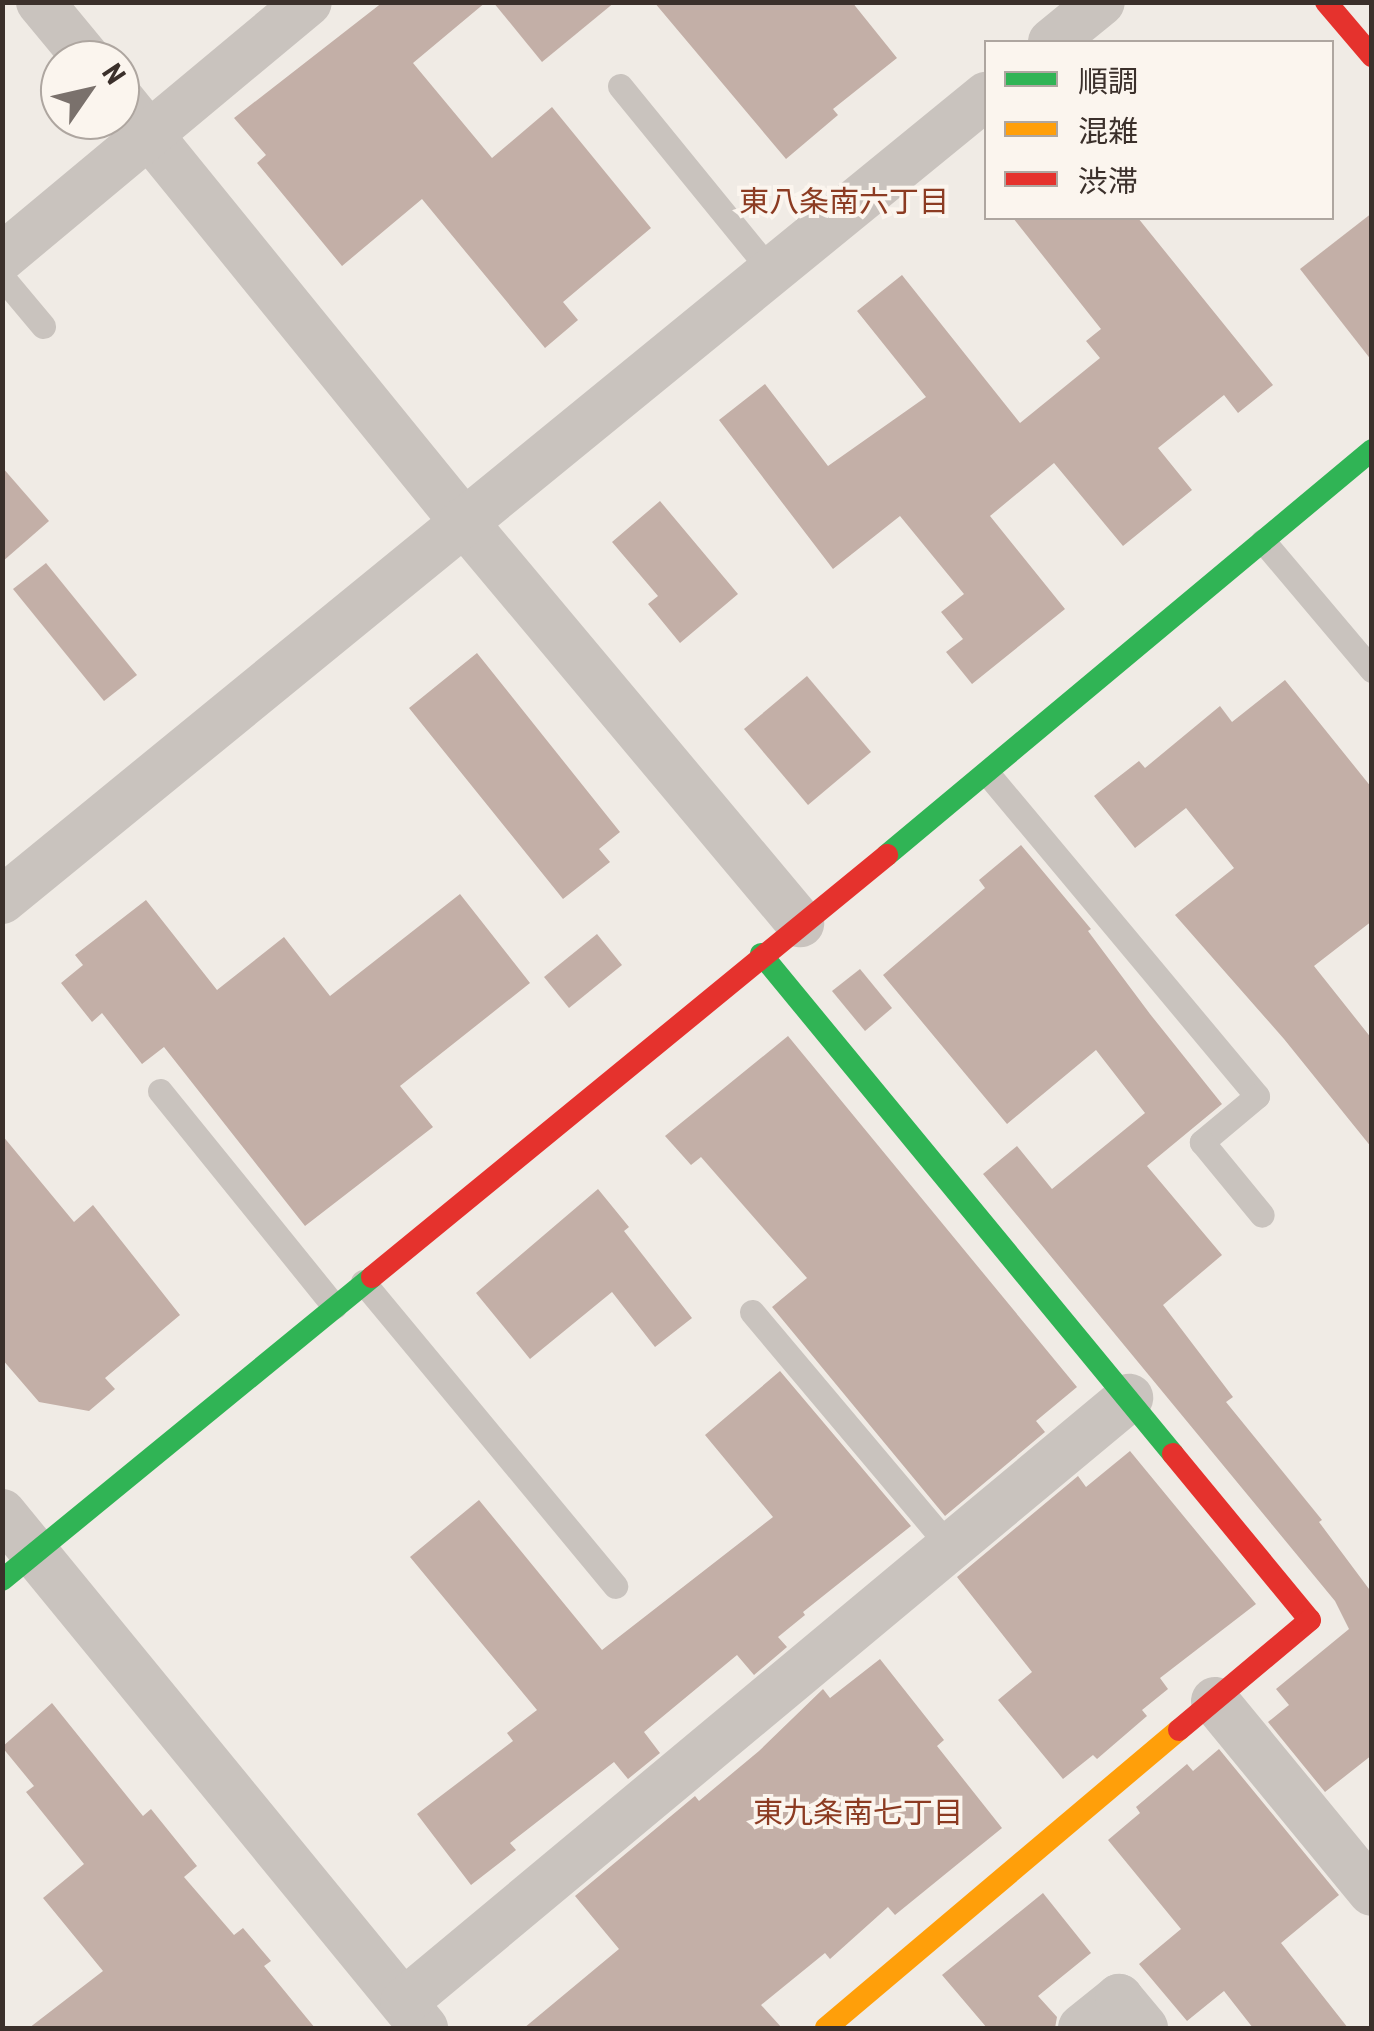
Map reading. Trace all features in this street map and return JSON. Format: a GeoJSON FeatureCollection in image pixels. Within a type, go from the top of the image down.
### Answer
{"type":"FeatureCollection","features":[{"type":"Feature","properties":{"kind":"street"},"geometry":{"type":"LineString","coordinates":[[40,2],[71,40]]}},
{"type":"Feature","properties":{"kind":"street"},"geometry":{"type":"LineString","coordinates":[[2,258],[308,2]]}},
{"type":"Feature","properties":{"kind":"street"},"geometry":{"type":"LineString","coordinates":[[1054,40],[1101,2]]}},
{"type":"Feature","properties":{"kind":"street"},"geometry":{"type":"LineString","coordinates":[[1326,2],[1372,56]]}},
{"type":"Feature","properties":{"kind":"street"},"geometry":{"type":"LineString","coordinates":[[2,900],[984,98]]}},
{"type":"Feature","properties":{"kind":"street"},"geometry":{"type":"LineString","coordinates":[[140,122],[463,521],[800,923]]}},
{"type":"Feature","properties":{"kind":"street"},"geometry":{"type":"LineString","coordinates":[[19,1566],[986,773],[1372,450]]}},
{"type":"Feature","properties":{"kind":"street"},"geometry":{"type":"LineString","coordinates":[[761,954],[1310,1620],[826,2028]]}},
{"type":"Feature","properties":{"kind":"street"},"geometry":{"type":"LineString","coordinates":[[2,1513],[19,1566],[414,2015],[950,1546],[1129,1398]]}},
{"type":"Feature","properties":{"kind":"street"},"geometry":{"type":"LineString","coordinates":[[1215,1701],[1372,1892]]}},
{"type":"Feature","properties":{"kind":"street"},"geometry":{"type":"LineString","coordinates":[[1082,2028],[1119,1998],[1144,2028]]}},
{"type":"Feature","properties":{"kind":"lane"},"geometry":{"type":"LineString","coordinates":[[620,86],[770,271]]}},
{"type":"Feature","properties":{"kind":"lane"},"geometry":{"type":"LineString","coordinates":[[2,277],[43,326]]}},
{"type":"Feature","properties":{"kind":"lane"},"geometry":{"type":"LineString","coordinates":[[1263,541],[1372,670]]}},
{"type":"Feature","properties":{"kind":"lane"},"geometry":{"type":"LineString","coordinates":[[986,773],[1257,1096],[1202,1142],[1262,1215]]}},
{"type":"Feature","properties":{"kind":"lane"},"geometry":{"type":"LineString","coordinates":[[160,1092],[334,1306]]}},
{"type":"Feature","properties":{"kind":"lane"},"geometry":{"type":"LineString","coordinates":[[363,1282],[615,1586]]}},
{"type":"Feature","properties":{"kind":"lane"},"geometry":{"type":"LineString","coordinates":[[752,1312],[950,1546]]}},
{"type":"Feature","properties":{"kind":"building"},"geometry":{"type":"Polygon","coordinates":[[[383,2],[486,2],[413,63],[492,158],[552,107],[651,228],[563,302],[578,320],[545,348],[422,199],[342,266],[257,163],[266,155],[234,118],[383,2]]]}},
{"type":"Feature","properties":{"kind":"building"},"geometry":{"type":"Polygon","coordinates":[[[493,2],[615,2],[542,62],[493,2]]]}},
{"type":"Feature","properties":{"kind":"building"},"geometry":{"type":"Polygon","coordinates":[[[654,2],[852,2],[897,58],[833,109],[838,115],[786,159],[654,2]]]}},
{"type":"Feature","properties":{"kind":"building"},"geometry":{"type":"Polygon","coordinates":[[[1372,213],[1372,361],[1300,269],[1372,213]]]}},
{"type":"Feature","properties":{"kind":"building"},"geometry":{"type":"Polygon","coordinates":[[[1015,220],[1140,220],[1273,385],[1238,413],[1224,395],[1158,448],[1192,490],[1123,546],[1054,463],[990,516],[1065,609],[972,684],[946,652],[963,639],[941,612],[964,594],[900,516],[833,569],[719,420],[765,384],[828,466],[926,397],[857,311],[902,275],[1020,423],[1100,358],[1086,341],[1101,329],[1015,220]]]}},
{"type":"Feature","properties":{"kind":"building"},"geometry":{"type":"Polygon","coordinates":[[[2,467],[49,521],[2,562],[2,467]]]}},
{"type":"Feature","properties":{"kind":"building"},"geometry":{"type":"Polygon","coordinates":[[[660,501],[738,594],[680,643],[648,604],[658,596],[612,542],[660,501]]]}},
{"type":"Feature","properties":{"kind":"building"},"geometry":{"type":"Polygon","coordinates":[[[46,563],[137,675],[104,701],[13,589],[46,563]]]}},
{"type":"Feature","properties":{"kind":"building"},"geometry":{"type":"Polygon","coordinates":[[[477,653],[620,832],[599,849],[610,862],[563,899],[409,708],[477,653]]]}},
{"type":"Feature","properties":{"kind":"building"},"geometry":{"type":"Polygon","coordinates":[[[807,676],[871,752],[808,805],[744,729],[807,676]]]}},
{"type":"Feature","properties":{"kind":"building"},"geometry":{"type":"Polygon","coordinates":[[[1285,680],[1372,788],[1372,921],[1314,966],[1372,1039],[1372,1148],[1284,1039],[1175,915],[1234,868],[1186,808],[1135,848],[1094,796],[1139,761],[1145,768],[1220,706],[1232,722],[1285,680]]]}},
{"type":"Feature","properties":{"kind":"building"},"geometry":{"type":"Polygon","coordinates":[[[1021,845],[1091,929],[1088,931],[1150,1014],[1222,1104],[1147,1166],[1222,1255],[1163,1305],[1233,1397],[1226,1402],[1322,1520],[1319,1522],[1372,1593],[1372,1755],[1325,1792],[1268,1722],[1289,1705],[1276,1689],[1349,1629],[1335,1601],[983,1174],[1017,1146],[1052,1189],[1145,1113],[1096,1050],[1007,1124],[883,975],[985,888],[979,880],[1021,845]]]}},
{"type":"Feature","properties":{"kind":"building"},"geometry":{"type":"Polygon","coordinates":[[[460,894],[530,983],[400,1086],[433,1127],[305,1226],[164,1047],[142,1064],[102,1013],[92,1022],[61,983],[83,965],[75,955],[146,900],[217,990],[284,937],[330,996],[460,894]]]}},
{"type":"Feature","properties":{"kind":"building"},"geometry":{"type":"Polygon","coordinates":[[[597,934],[622,965],[569,1008],[544,977],[597,934]]]}},
{"type":"Feature","properties":{"kind":"building"},"geometry":{"type":"Polygon","coordinates":[[[860,969],[892,1008],[865,1031],[832,991],[860,969]]]}},
{"type":"Feature","properties":{"kind":"building"},"geometry":{"type":"Polygon","coordinates":[[[788,1036],[1077,1387],[1036,1421],[1045,1432],[945,1516],[772,1307],[807,1278],[701,1157],[691,1165],[665,1136],[788,1036]]]}},
{"type":"Feature","properties":{"kind":"building"},"geometry":{"type":"Polygon","coordinates":[[[2,1135],[74,1222],[93,1205],[180,1315],[105,1378],[115,1389],[89,1411],[39,1402],[2,1359],[2,1135]]]}},
{"type":"Feature","properties":{"kind":"building"},"geometry":{"type":"Polygon","coordinates":[[[598,1189],[629,1227],[624,1231],[692,1318],[655,1347],[612,1292],[530,1359],[476,1293],[598,1189]]]}},
{"type":"Feature","properties":{"kind":"building"},"geometry":{"type":"Polygon","coordinates":[[[780,1371],[911,1526],[803,1612],[805,1615],[778,1637],[787,1647],[754,1675],[737,1655],[644,1732],[660,1753],[628,1779],[614,1762],[510,1843],[516,1850],[471,1885],[417,1814],[513,1741],[507,1733],[537,1710],[410,1557],[479,1500],[602,1650],[773,1517],[705,1435],[780,1371]]]}},
{"type":"Feature","properties":{"kind":"building"},"geometry":{"type":"Polygon","coordinates":[[[1130,1451],[1256,1604],[1160,1678],[1168,1689],[1142,1710],[1147,1716],[1097,1759],[1093,1755],[1063,1779],[998,1700],[1032,1672],[957,1577],[1078,1476],[1086,1487],[1130,1451]]]}},
{"type":"Feature","properties":{"kind":"building"},"geometry":{"type":"Polygon","coordinates":[[[880,1659],[944,1740],[937,1746],[1002,1828],[895,1915],[888,1907],[830,1959],[825,1953],[761,2005],[782,2028],[524,2028],[619,1949],[575,1896],[695,1796],[699,1801],[759,1751],[823,1689],[830,1698],[880,1659]]]}},
{"type":"Feature","properties":{"kind":"building"},"geometry":{"type":"Polygon","coordinates":[[[52,1703],[143,1816],[151,1809],[197,1866],[184,1877],[234,1935],[243,1928],[271,1961],[264,1966],[315,2028],[29,2028],[103,1971],[43,1898],[84,1864],[26,1792],[34,1786],[2,1747],[52,1703]]]}},
{"type":"Feature","properties":{"kind":"building"},"geometry":{"type":"Polygon","coordinates":[[[1219,1749],[1339,1895],[1281,1943],[1348,2028],[1253,2028],[1224,1991],[1187,2021],[1139,1964],[1181,1929],[1108,1840],[1140,1813],[1136,1807],[1187,1764],[1193,1771],[1219,1749]]]}},
{"type":"Feature","properties":{"kind":"building"},"geometry":{"type":"Polygon","coordinates":[[[1043,1893],[1091,1953],[1038,1996],[1057,2017],[1055,2028],[987,2028],[942,1975],[1043,1893]]]}},
{"type":"Feature","properties":{"kind":"traffic: fast"},"geometry":{"type":"LineString","coordinates":[[887,855],[1372,450]]}},
{"type":"Feature","properties":{"kind":"traffic: fast"},"geometry":{"type":"LineString","coordinates":[[761,954],[1173,1454]]}},
{"type":"Feature","properties":{"kind":"traffic: fast"},"geometry":{"type":"LineString","coordinates":[[2,1580],[372,1277]]}},
{"type":"Feature","properties":{"kind":"traffic: slow"},"geometry":{"type":"LineString","coordinates":[[826,2028],[1179,1730]]}},
{"type":"Feature","properties":{"kind":"traffic: jam"},"geometry":{"type":"LineString","coordinates":[[1326,2],[1372,56]]}},
{"type":"Feature","properties":{"kind":"traffic: jam"},"geometry":{"type":"LineString","coordinates":[[372,1277],[887,855]]}},
{"type":"Feature","properties":{"kind":"traffic: jam"},"geometry":{"type":"LineString","coordinates":[[1173,1454],[1310,1620],[1179,1730]]}},
{"type":"Feature","properties":{"kind":"district","name":"東八条南六丁目"},"geometry":{"type":"Point","coordinates":[844,202]}},
{"type":"Feature","properties":{"kind":"district","name":"東九条南七丁目"},"geometry":{"type":"Point","coordinates":[858,1813]}}]}
